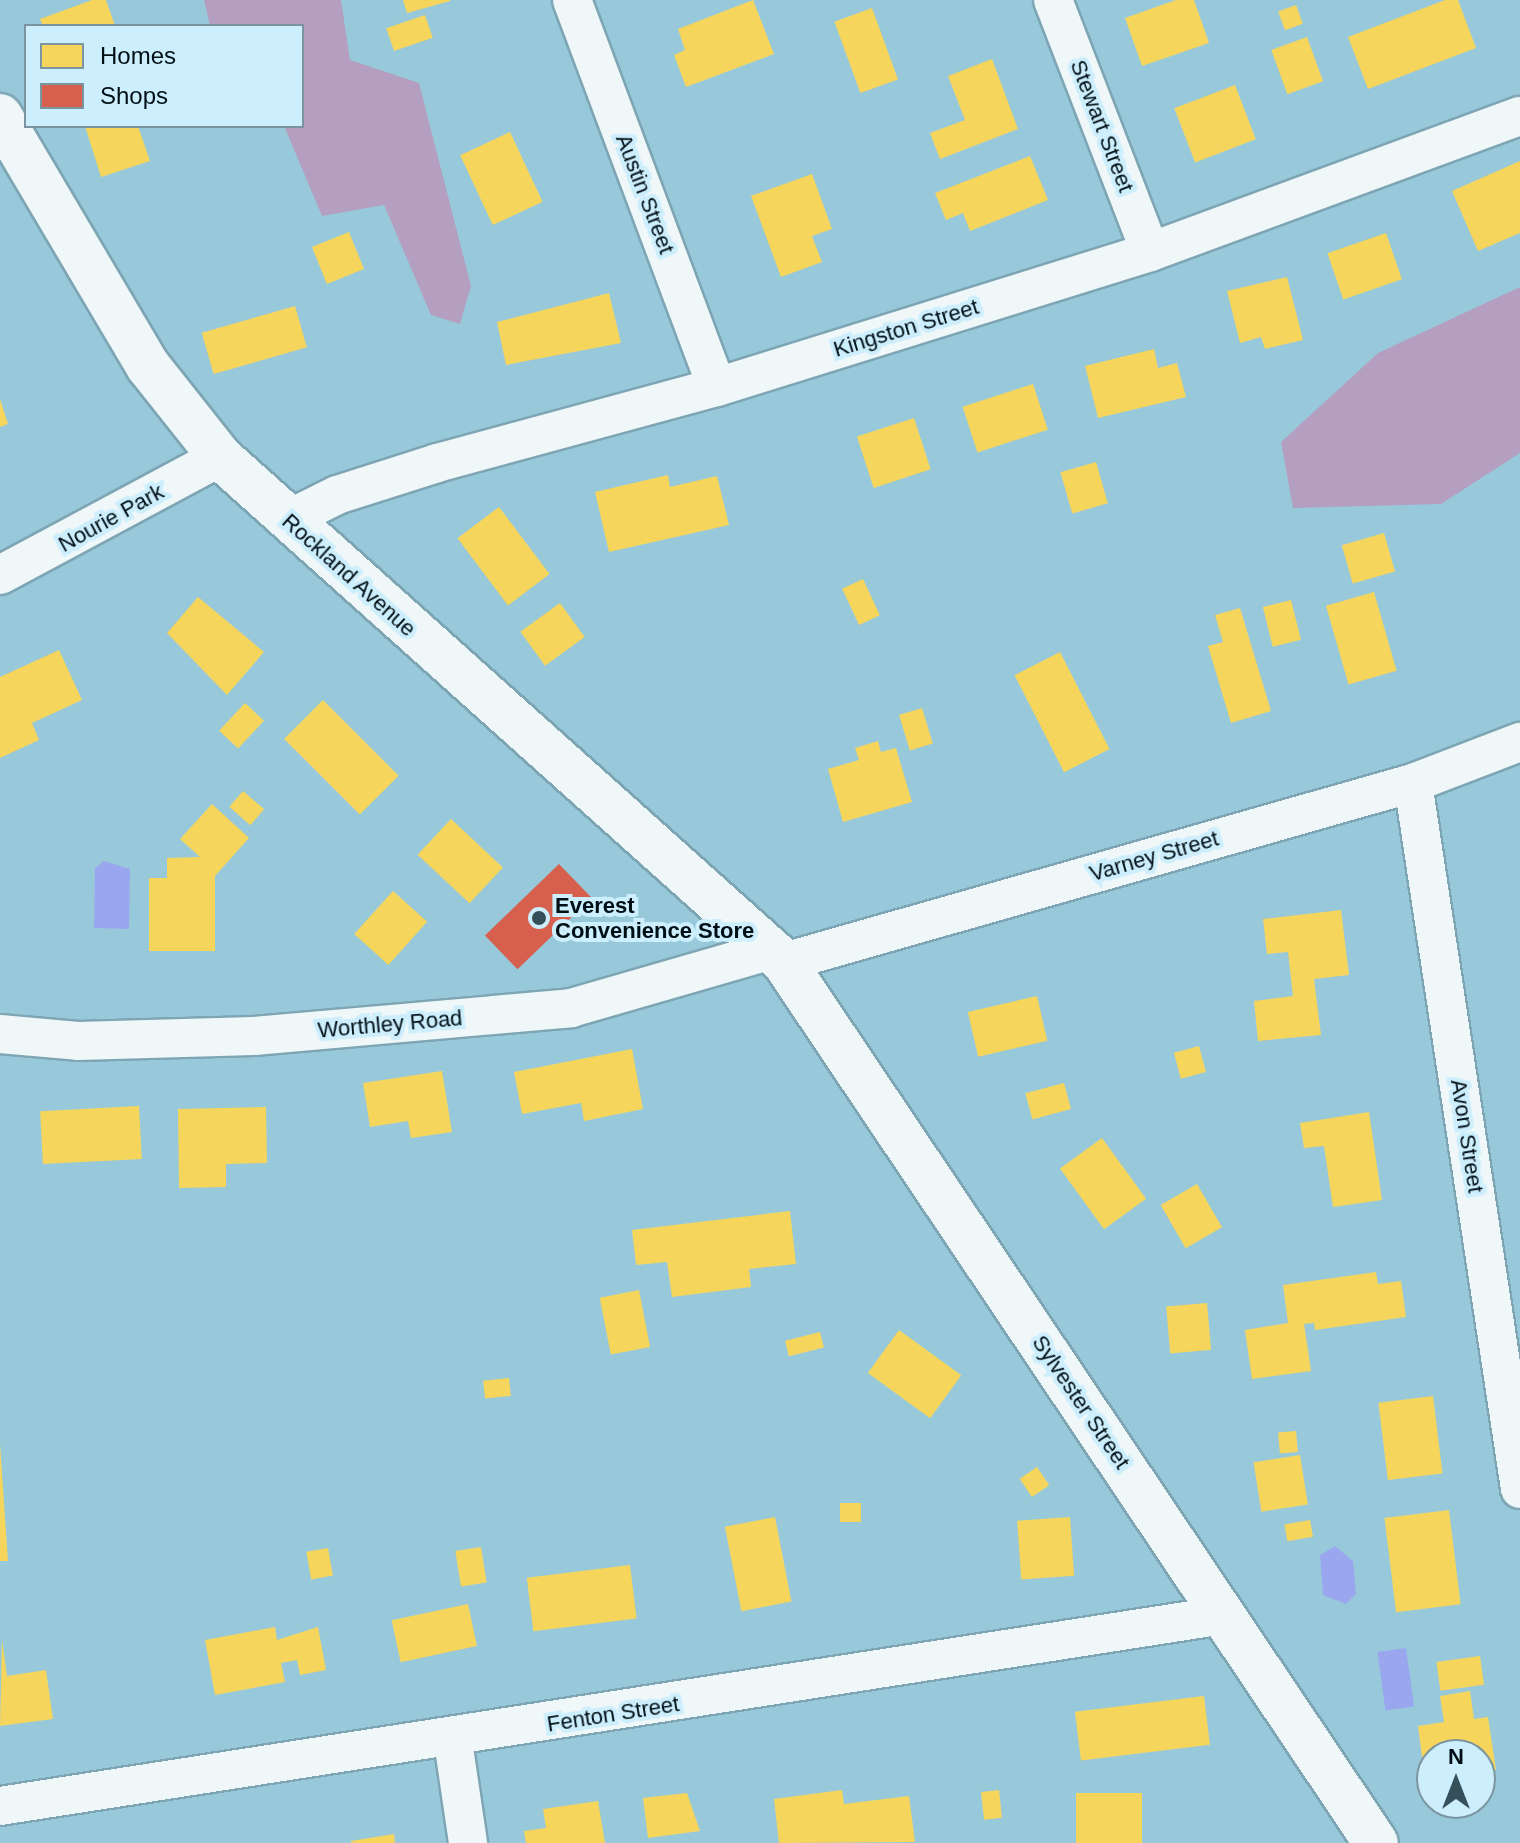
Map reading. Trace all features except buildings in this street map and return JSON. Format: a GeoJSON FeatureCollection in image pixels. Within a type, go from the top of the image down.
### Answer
{"type":"FeatureCollection","features":[{"type":"Feature","properties":{"kind":"street","name":"Austin Street"},"geometry":{"type":"LineString","coordinates":[[572,0],[717,387]]}},
{"type":"Feature","properties":{"kind":"street","name":"Stewart Street"},"geometry":{"type":"LineString","coordinates":[[1053,0],[1150,252]]}},
{"type":"Feature","properties":{"kind":"street","name":"Rockland Avenue"},"geometry":{"type":"LineString","coordinates":[[0,116],[148,366],[220,457],[778,956]]}},
{"type":"Feature","properties":{"kind":"street","name":"Kingston Street"},"geometry":{"type":"LineString","coordinates":[[287,520],[337,495],[437,463],[717,387],[1150,252],[1520,116]]}},
{"type":"Feature","properties":{"kind":"street","name":"Nourie Park"},"geometry":{"type":"LineString","coordinates":[[0,575],[220,457]]}},
{"type":"Feature","properties":{"kind":"street","name":"Varney Street"},"geometry":{"type":"LineString","coordinates":[[778,956],[1413,783],[1520,742]]}},
{"type":"Feature","properties":{"kind":"street","name":"Avon Street"},"geometry":{"type":"LineString","coordinates":[[1413,783],[1520,1489]]}},
{"type":"Feature","properties":{"kind":"street","name":"Worthley Road"},"geometry":{"type":"LineString","coordinates":[[0,1034],[78,1041],[254,1036],[571,1008],[778,956]]}},
{"type":"Feature","properties":{"kind":"street","name":"Sylvester Street"},"geometry":{"type":"LineString","coordinates":[[778,956],[1376,1843]]}},
{"type":"Feature","properties":{"kind":"street","name":"Fenton Street"},"geometry":{"type":"LineString","coordinates":[[0,1806],[453,1741],[1224,1615]]}},
{"type":"Feature","properties":{"kind":"street"},"geometry":{"type":"LineString","coordinates":[[453,1741],[468,1843]]}},
{"type":"Feature","properties":{"kind":"shaded area"},"geometry":{"type":"Polygon","coordinates":[[[204,0],[341,0],[350,60],[419,83],[471,286],[460,324],[431,315],[384,205],[322,216],[285,128],[304,128],[304,24],[210,24],[204,0]]]}},
{"type":"Feature","properties":{"kind":"shaded area"},"geometry":{"type":"Polygon","coordinates":[[[1520,287],[1520,453],[1441,504],[1293,508],[1281,442],[1378,353],[1520,287]]]}},
{"type":"Feature","properties":{"kind":"water"},"geometry":{"type":"Polygon","coordinates":[[[104,861],[130,869],[129,929],[94,928],[95,868],[104,861]]]}},
{"type":"Feature","properties":{"kind":"water"},"geometry":{"type":"Polygon","coordinates":[[[1335,1546],[1353,1561],[1356,1594],[1346,1604],[1323,1595],[1320,1555],[1335,1546]]]}},
{"type":"Feature","properties":{"kind":"water"},"geometry":{"type":"Polygon","coordinates":[[[1406,1648],[1414,1706],[1385,1710],[1377,1652],[1406,1648]]]}},
{"type":"Feature","properties":{"kind":"place","name":"Everest Convenience Store"},"geometry":{"type":"Point","coordinates":[539,918]}}]}
